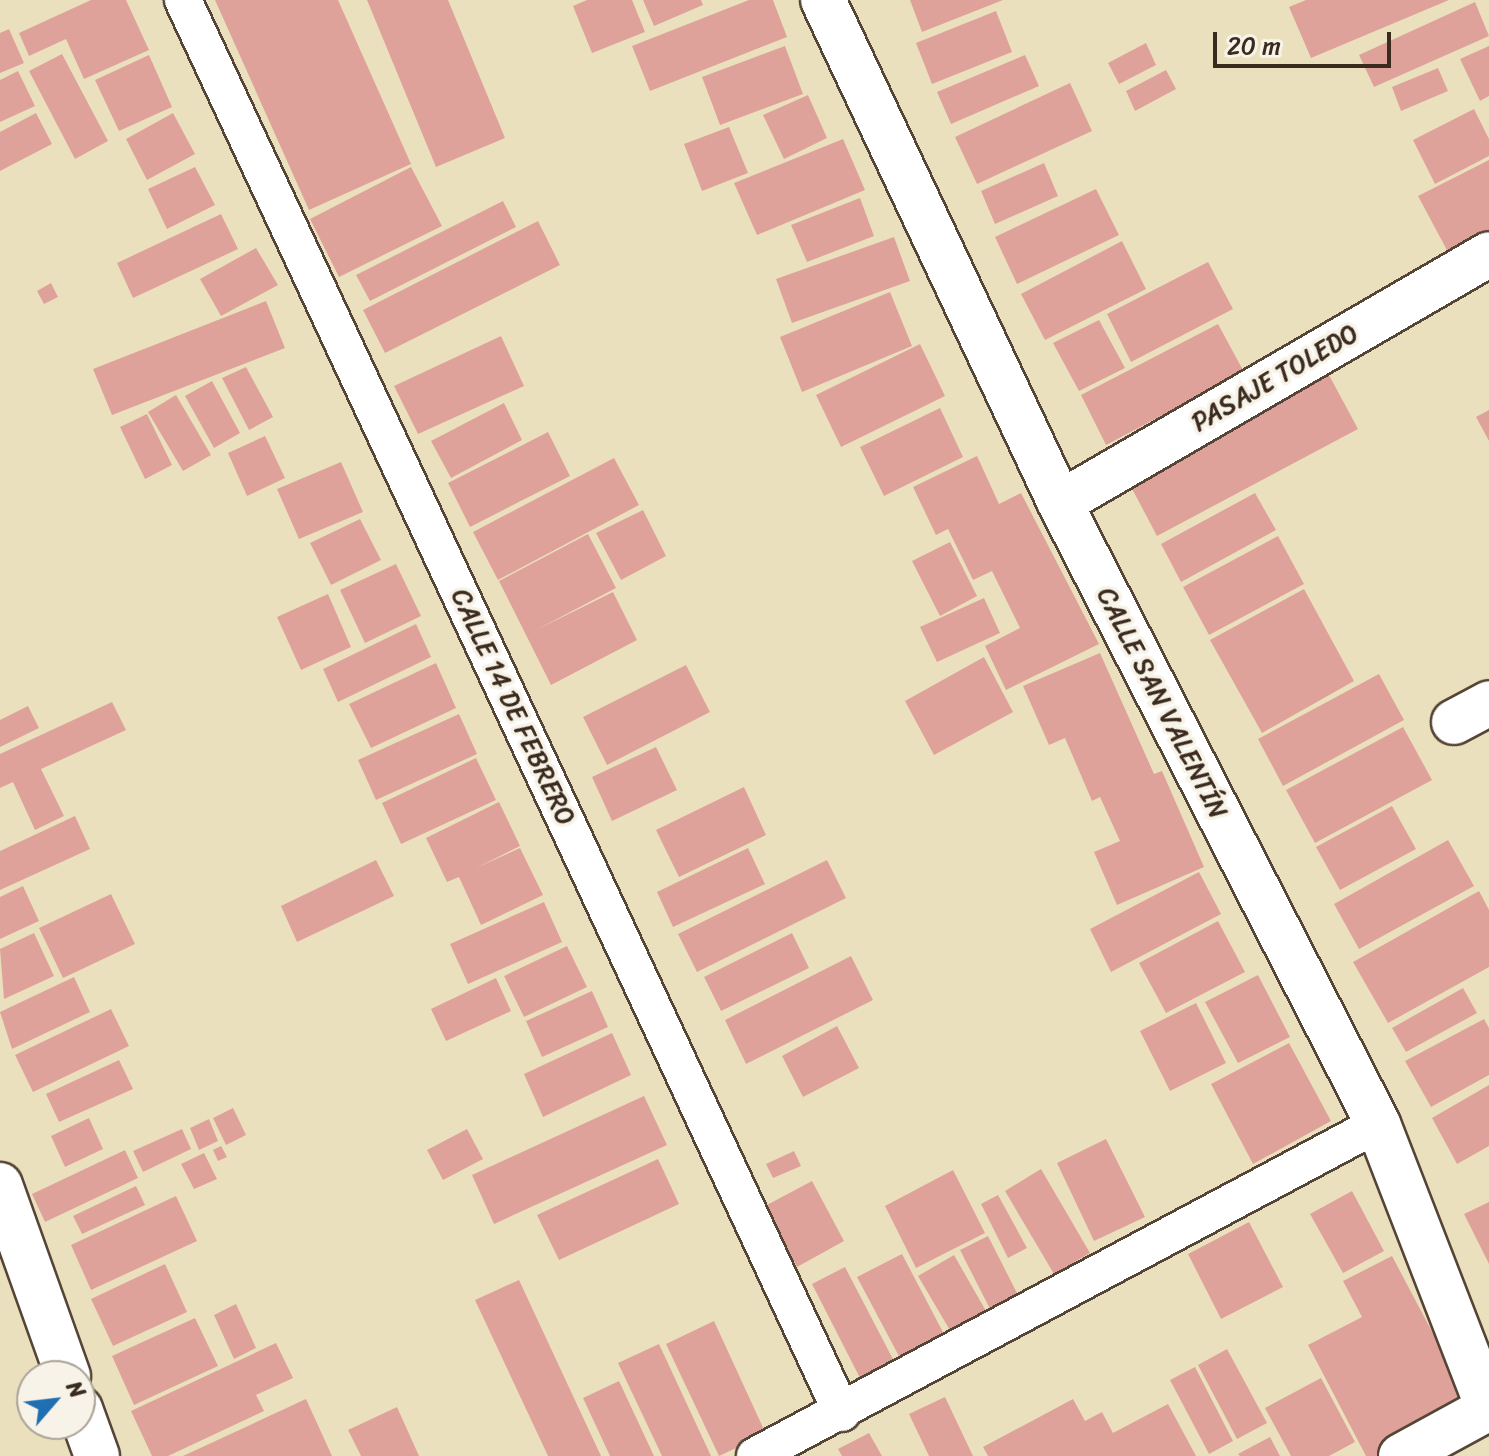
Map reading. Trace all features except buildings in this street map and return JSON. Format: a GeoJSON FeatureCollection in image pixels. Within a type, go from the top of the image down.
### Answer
{"type":"FeatureCollection","features":[{"type":"Feature","properties":{"kind":"street","name":"CALLE SAN VALENTÍN"},"geometry":{"type":"LineString","coordinates":[[823,0],[1060,503],[1378,1124],[1489,1409]]}},
{"type":"Feature","properties":{"kind":"street","name":"PASAJE TOLEDO"},"geometry":{"type":"LineString","coordinates":[[1060,503],[1489,254]]}},
{"type":"Feature","properties":{"kind":"street"},"geometry":{"type":"LineString","coordinates":[[0,1185],[62,1360]]}},
{"type":"Feature","properties":{"kind":"street"},"geometry":{"type":"LineString","coordinates":[[1401,1456],[1489,1409]]}},
{"type":"Feature","properties":{"kind":"lane","name":"CALLE 14 DE FEBRERO"},"geometry":{"type":"LineString","coordinates":[[183,0],[842,1413]]}},
{"type":"Feature","properties":{"kind":"lane"},"geometry":{"type":"LineString","coordinates":[[755,1456],[842,1413],[1378,1124]]}}]}
